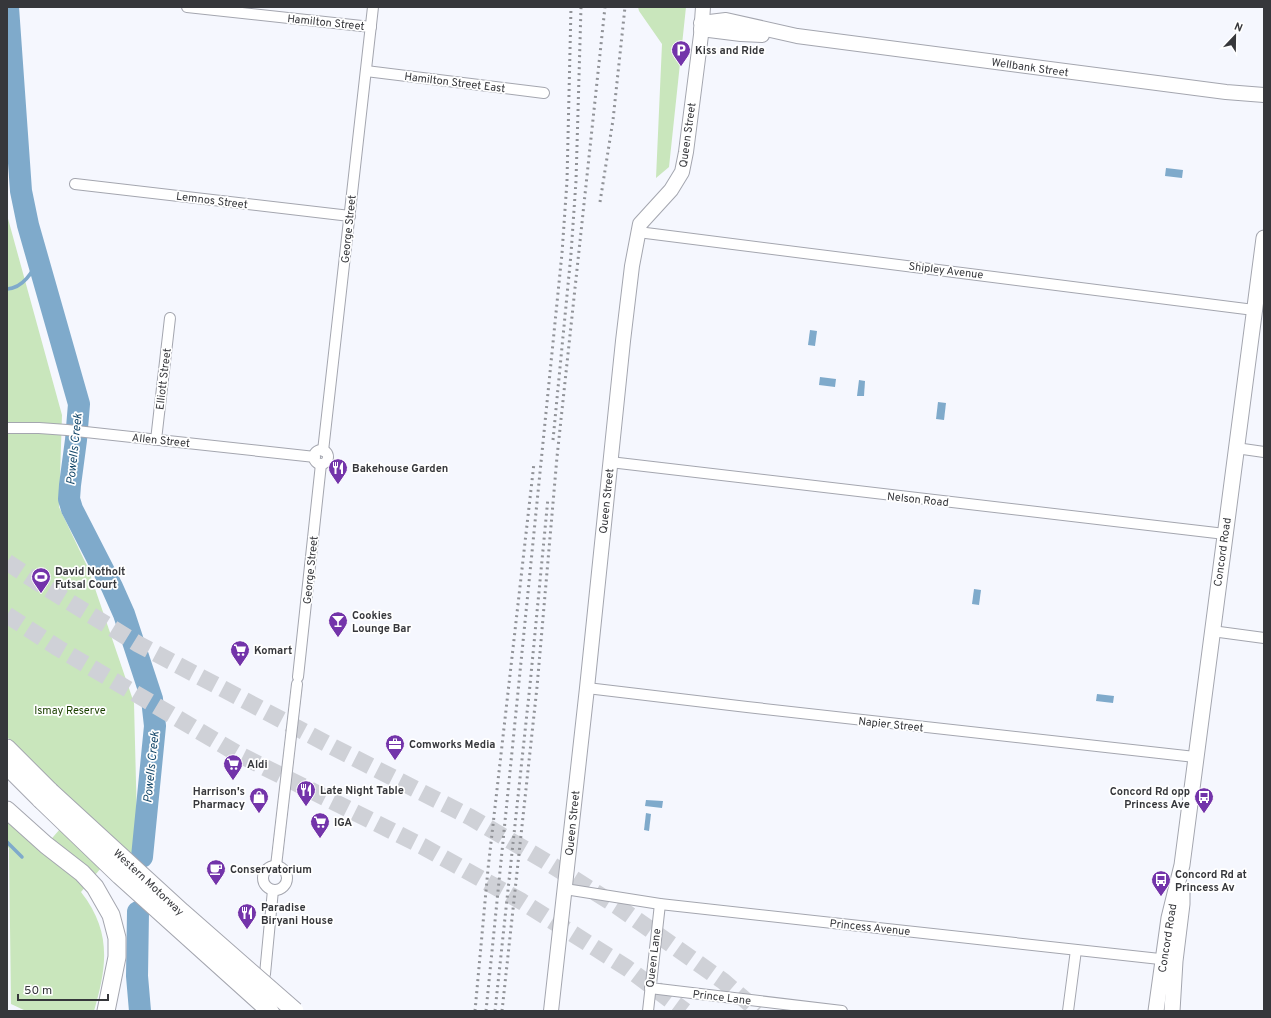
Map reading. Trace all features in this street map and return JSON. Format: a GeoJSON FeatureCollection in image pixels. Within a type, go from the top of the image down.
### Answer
{"type":"FeatureCollection","features":[{"type":"Feature","properties":{"kind":"highway","name":"Western Motorway"},"geometry":{"type":"LineString","coordinates":[[7,748],[46,795],[120,876],[270,1011]]}},
{"type":"Feature","properties":{"kind":"highway","name":"Western Motorway"},"geometry":{"type":"LineString","coordinates":[[7,766],[46,795],[296,1011]]}},
{"type":"Feature","properties":{"kind":"highway"},"geometry":{"type":"LineString","coordinates":[[7,810],[46,845],[82,874],[95,887],[111,915],[117,938],[118,957],[106,1011]]}},
{"type":"Feature","properties":{"kind":"main road","name":"Concord Road"},"geometry":{"type":"LineString","coordinates":[[1172,1011],[1169,960],[1169,918],[1182,866],[1254,310],[1262,268],[1264,238]]}},
{"type":"Feature","properties":{"kind":"main road","name":"Concord Road"},"geometry":{"type":"LineString","coordinates":[[1156,1011],[1169,960]]}},
{"type":"Feature","properties":{"kind":"street","name":"Hamilton Street"},"geometry":{"type":"LineString","coordinates":[[187,7],[371,27]]}},
{"type":"Feature","properties":{"kind":"street","name":"George Street"},"geometry":{"type":"LineString","coordinates":[[276,866],[298,680],[318,451],[323,451],[373,7]]}},
{"type":"Feature","properties":{"kind":"street","name":"Queen Street"},"geometry":{"type":"LineString","coordinates":[[551,1011],[587,688],[622,341],[632,266],[640,224],[671,190],[682,172],[686,152],[703,7]]}},
{"type":"Feature","properties":{"kind":"street"},"geometry":{"type":"LineString","coordinates":[[708,7],[718,18],[726,20]]}},
{"type":"Feature","properties":{"kind":"street","name":"Wellbank Street"},"geometry":{"type":"LineString","coordinates":[[701,26],[726,20],[797,36],[1226,92],[1264,95]]}},
{"type":"Feature","properties":{"kind":"street","name":"Wellbank Street"},"geometry":{"type":"LineString","coordinates":[[701,26],[741,34],[797,36]]}},
{"type":"Feature","properties":{"kind":"street","name":"Hamilton Street East"},"geometry":{"type":"LineString","coordinates":[[366,71],[544,93]]}},
{"type":"Feature","properties":{"kind":"street","name":"Lemnos Street"},"geometry":{"type":"LineString","coordinates":[[75,184],[350,216]]}},
{"type":"Feature","properties":{"kind":"street","name":"Shipley Avenue"},"geometry":{"type":"LineString","coordinates":[[638,232],[1254,310]]}},
{"type":"Feature","properties":{"kind":"street","name":"Elliott Street"},"geometry":{"type":"LineString","coordinates":[[156,440],[170,318]]}},
{"type":"Feature","properties":{"kind":"street","name":"Allen Street"},"geometry":{"type":"LineString","coordinates":[[7,428],[36,428],[90,432],[318,460]]}},
{"type":"Feature","properties":{"kind":"street"},"geometry":{"type":"LineString","coordinates":[[1236,448],[1264,452]]}},
{"type":"Feature","properties":{"kind":"street","name":"Nelson Road"},"geometry":{"type":"LineString","coordinates":[[610,462],[1225,534]]}},
{"type":"Feature","properties":{"kind":"street"},"geometry":{"type":"LineString","coordinates":[[1212,630],[1264,638]]}},
{"type":"Feature","properties":{"kind":"street","name":"Napier Street"},"geometry":{"type":"LineString","coordinates":[[587,688],[1195,757]]}},
{"type":"Feature","properties":{"kind":"street"},"geometry":{"type":"LineString","coordinates":[[276,866],[283,869],[287,878],[283,886],[273,890],[265,884],[263,877],[266,870],[270,867],[276,866]]}},
{"type":"Feature","properties":{"kind":"street","name":"Princess Avenue"},"geometry":{"type":"LineString","coordinates":[[565,889],[660,904],[1169,960]]}},
{"type":"Feature","properties":{"kind":"street"},"geometry":{"type":"LineString","coordinates":[[265,974],[273,890]]}},
{"type":"Feature","properties":{"kind":"street","name":"Queen Lane"},"geometry":{"type":"LineString","coordinates":[[648,1011],[660,904]]}},
{"type":"Feature","properties":{"kind":"street"},"geometry":{"type":"LineString","coordinates":[[1068,1011],[1076,950]]}},
{"type":"Feature","properties":{"kind":"street","name":"Prince Lane"},"geometry":{"type":"LineString","coordinates":[[650,988],[842,1011]]}},
{"type":"Feature","properties":{"kind":"green space"},"geometry":{"type":"Polygon","coordinates":[[[638,7],[686,7],[669,167],[656,178],[662,44],[639,11],[638,7]]]}},
{"type":"Feature","properties":{"kind":"green space","name":"Ismay Reserve"},"geometry":{"type":"Polygon","coordinates":[[[7,215],[62,415],[59,507],[88,568],[134,703],[138,861],[120,845],[81,892],[98,921],[104,950],[102,979],[94,1011],[26,1011],[11,1004],[9,848],[7,846],[7,821],[41,851],[79,807],[7,737],[7,215]]]}},
{"type":"Feature","properties":{"kind":"water"},"geometry":{"type":"Polygon","coordinates":[[[1166,168],[1183,170],[1182,178],[1165,176],[1166,168]]]}},
{"type":"Feature","properties":{"kind":"water"},"geometry":{"type":"Polygon","coordinates":[[[810,330],[817,331],[815,346],[808,345],[810,330]]]}},
{"type":"Feature","properties":{"kind":"water"},"geometry":{"type":"Polygon","coordinates":[[[820,377],[836,379],[835,387],[819,385],[820,377]]]}},
{"type":"Feature","properties":{"kind":"water"},"geometry":{"type":"Polygon","coordinates":[[[859,380],[865,381],[864,396],[857,396],[859,380]]]}},
{"type":"Feature","properties":{"kind":"water"},"geometry":{"type":"Polygon","coordinates":[[[938,402],[946,403],[944,420],[936,419],[938,402]]]}},
{"type":"Feature","properties":{"kind":"water"},"geometry":{"type":"Polygon","coordinates":[[[974,589],[981,590],[979,605],[972,604],[974,589]]]}},
{"type":"Feature","properties":{"kind":"water"},"geometry":{"type":"Polygon","coordinates":[[[1097,694],[1114,696],[1113,703],[1096,701],[1097,694]]]}},
{"type":"Feature","properties":{"kind":"water"},"geometry":{"type":"Polygon","coordinates":[[[646,800],[663,801],[662,808],[645,806],[646,800]]]}},
{"type":"Feature","properties":{"kind":"water"},"geometry":{"type":"Polygon","coordinates":[[[646,813],[651,814],[649,831],[644,830],[646,813]]]}},
{"type":"Feature","properties":{"kind":"waterway","name":"Powells Creek"},"geometry":{"type":"LineString","coordinates":[[8,7],[21,191],[28,225],[79,404],[69,499],[72,509],[112,587],[124,614],[152,699],[155,726],[142,857]]}},
{"type":"Feature","properties":{"kind":"waterway"},"geometry":{"type":"LineString","coordinates":[[7,289],[18,286],[23,282],[30,274],[38,259]]}},
{"type":"Feature","properties":{"kind":"waterway"},"geometry":{"type":"LineString","coordinates":[[7,842],[22,857]]}},
{"type":"Feature","properties":{"kind":"waterway","name":"Powells Creek"},"geometry":{"type":"LineString","coordinates":[[138,912],[137,976],[140,1011]]}},
{"type":"Feature","properties":{"kind":"tunnel"},"geometry":{"type":"LineString","coordinates":[[7,562],[138,644],[333,747],[470,817],[545,861],[617,906],[723,981],[758,1011]]}},
{"type":"Feature","properties":{"kind":"tunnel"},"geometry":{"type":"LineString","coordinates":[[7,615],[58,648],[238,754],[422,846],[521,901],[627,968],[685,1011]]}},
{"type":"Feature","properties":{"kind":"railway"},"geometry":{"type":"LineString","coordinates":[[486,1011],[562,253],[567,181],[571,7]]}},
{"type":"Feature","properties":{"kind":"railway"},"geometry":{"type":"LineString","coordinates":[[553,440],[571,254],[576,181],[581,7]]}},
{"type":"Feature","properties":{"kind":"railway"},"geometry":{"type":"LineString","coordinates":[[502,1011],[537,687],[557,457],[605,7]]}},
{"type":"Feature","properties":{"kind":"railway"},"geometry":{"type":"LineString","coordinates":[[600,202],[613,120],[625,7]]}},
{"type":"Feature","properties":{"kind":"railway"},"geometry":{"type":"LineString","coordinates":[[475,1011],[488,869],[534,463]]}},
{"type":"Feature","properties":{"kind":"railway"},"geometry":{"type":"LineString","coordinates":[[495,1011],[530,685],[548,498]]}},
{"type":"Feature","properties":{"kind":"place","name":"Kiss and Ride"},"geometry":{"type":"Point","coordinates":[681,67]}},
{"type":"Feature","properties":{"kind":"place","name":"Bakehouse Garden"},"geometry":{"type":"Point","coordinates":[338,485]}},
{"type":"Feature","properties":{"kind":"place","name":"David Notholt Futsal Court"},"geometry":{"type":"Point","coordinates":[41,594]}},
{"type":"Feature","properties":{"kind":"place","name":"Cookies Lounge Bar"},"geometry":{"type":"Point","coordinates":[338,638]}},
{"type":"Feature","properties":{"kind":"place","name":"Komart"},"geometry":{"type":"Point","coordinates":[240,667]}},
{"type":"Feature","properties":{"kind":"place","name":"Comworks Media"},"geometry":{"type":"Point","coordinates":[395,761]}},
{"type":"Feature","properties":{"kind":"place","name":"Aldi"},"geometry":{"type":"Point","coordinates":[233,781]}},
{"type":"Feature","properties":{"kind":"place","name":"Late Night Table"},"geometry":{"type":"Point","coordinates":[306,807]}},
{"type":"Feature","properties":{"kind":"place","name":"Harrison's Pharmacy"},"geometry":{"type":"Point","coordinates":[259,814]}},
{"type":"Feature","properties":{"kind":"place","name":"Concord Rd opp Princess Ave"},"geometry":{"type":"Point","coordinates":[1204,814]}},
{"type":"Feature","properties":{"kind":"place","name":"IGA"},"geometry":{"type":"Point","coordinates":[320,839]}},
{"type":"Feature","properties":{"kind":"place","name":"Conservatorium"},"geometry":{"type":"Point","coordinates":[216,886]}},
{"type":"Feature","properties":{"kind":"place","name":"Concord Rd at Princess Av"},"geometry":{"type":"Point","coordinates":[1161,897]}},
{"type":"Feature","properties":{"kind":"place","name":"Paradise Biryani House"},"geometry":{"type":"Point","coordinates":[247,930]}}]}
